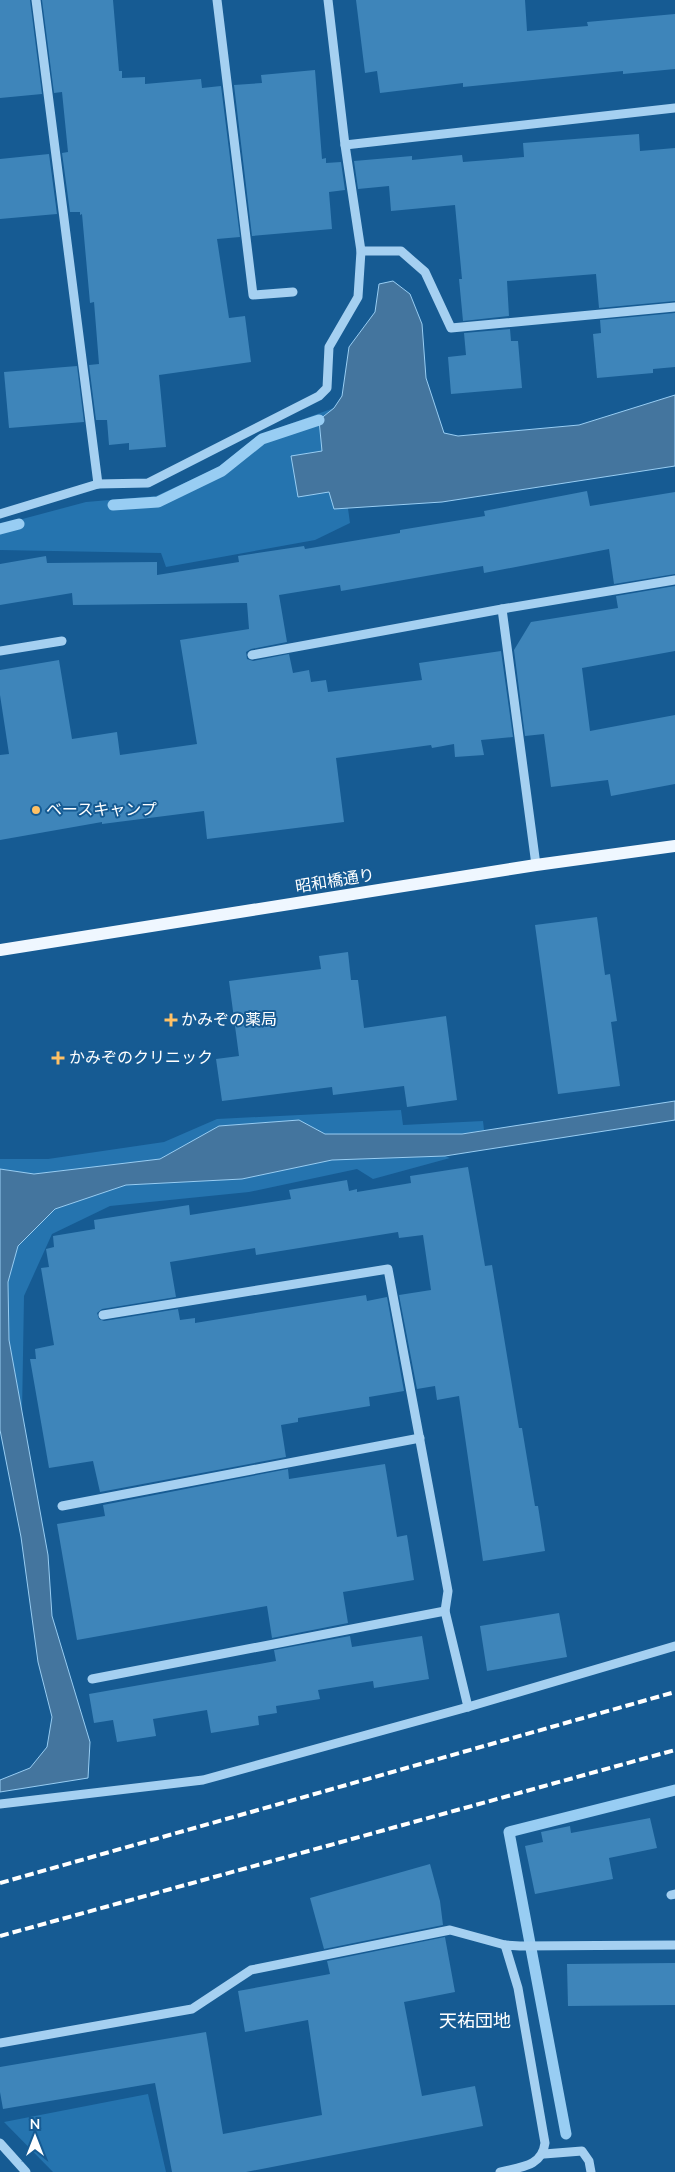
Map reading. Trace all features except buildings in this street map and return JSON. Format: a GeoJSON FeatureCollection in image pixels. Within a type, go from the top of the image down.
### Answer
{"type":"FeatureCollection","features":[{"type":"Feature","properties":{"kind":"main road","name":"昭和橋通り"},"geometry":{"type":"LineString","coordinates":[[0,950],[536,865],[675,846]]}},
{"type":"Feature","properties":{"kind":"street"},"geometry":{"type":"LineString","coordinates":[[36,0],[98,484]]}},
{"type":"Feature","properties":{"kind":"street"},"geometry":{"type":"LineString","coordinates":[[217,0],[253,295],[293,292]]}},
{"type":"Feature","properties":{"kind":"street"},"geometry":{"type":"LineString","coordinates":[[0,514],[98,484],[148,483],[319,396],[327,388],[329,346],[358,297],[361,251],[344,145],[328,0]]}},
{"type":"Feature","properties":{"kind":"street"},"geometry":{"type":"LineString","coordinates":[[344,145],[675,108]]}},
{"type":"Feature","properties":{"kind":"street"},"geometry":{"type":"LineString","coordinates":[[361,251],[401,251],[425,272],[451,328],[675,307]]}},
{"type":"Feature","properties":{"kind":"street"},"geometry":{"type":"LineString","coordinates":[[252,655],[502,609],[675,580]]}},
{"type":"Feature","properties":{"kind":"street"},"geometry":{"type":"LineString","coordinates":[[502,609],[536,865]]}},
{"type":"Feature","properties":{"kind":"street"},"geometry":{"type":"LineString","coordinates":[[0,650],[62,641]]}},
{"type":"Feature","properties":{"kind":"street"},"geometry":{"type":"LineString","coordinates":[[103,1315],[388,1269],[448,1591],[445,1612],[468,1707]]}},
{"type":"Feature","properties":{"kind":"street"},"geometry":{"type":"LineString","coordinates":[[62,1506],[420,1438]]}},
{"type":"Feature","properties":{"kind":"street"},"geometry":{"type":"LineString","coordinates":[[92,1679],[445,1612]]}},
{"type":"Feature","properties":{"kind":"street"},"geometry":{"type":"LineString","coordinates":[[0,1804],[203,1780],[468,1707],[675,1646]]}},
{"type":"Feature","properties":{"kind":"street"},"geometry":{"type":"LineString","coordinates":[[0,2043],[192,2009],[251,1970],[450,1930],[505,1945],[520,1946],[675,1945]]}},
{"type":"Feature","properties":{"kind":"street"},"geometry":{"type":"LineString","coordinates":[[505,1945],[518,1988],[545,2143],[544,2154]]}},
{"type":"Feature","properties":{"kind":"street"},"geometry":{"type":"LineString","coordinates":[[0,2143],[26,2172]]}},
{"type":"Feature","properties":{"kind":"street"},"geometry":{"type":"LineString","coordinates":[[500,2172],[533,2164],[544,2154],[582,2151],[589,2161],[591,2172]]}},
{"type":"Feature","properties":{"kind":"shaded area"},"geometry":{"type":"Polygon","coordinates":[[[393,281],[410,294],[422,324],[426,378],[444,433],[458,436],[579,425],[675,395],[675,466],[442,502],[334,509],[329,492],[298,497],[291,456],[322,451],[319,420],[334,408],[342,396],[349,347],[375,312],[379,284],[393,281]]]}},
{"type":"Feature","properties":{"kind":"shaded area"},"geometry":{"type":"Polygon","coordinates":[[[334,408],[350,523],[315,540],[166,567],[161,553],[0,550],[0,525],[86,502],[156,496],[217,468],[259,435],[334,408]]]}},
{"type":"Feature","properties":{"kind":"shaded area"},"geometry":{"type":"Polygon","coordinates":[[[675,1101],[675,1120],[445,1156],[332,1160],[242,1179],[126,1185],[55,1209],[18,1246],[8,1282],[9,1340],[48,1555],[52,1616],[90,1742],[88,1778],[0,1792],[0,1780],[30,1768],[47,1747],[52,1717],[38,1662],[21,1537],[0,1430],[0,1169],[34,1174],[160,1159],[219,1126],[299,1120],[325,1134],[462,1134],[675,1101]]]}},
{"type":"Feature","properties":{"kind":"shaded area"},"geometry":{"type":"Polygon","coordinates":[[[401,1110],[403,1125],[483,1121],[484,1130],[462,1134],[325,1134],[299,1120],[220,1126],[160,1159],[34,1174],[0,1169],[0,1159],[48,1159],[164,1142],[217,1119],[401,1110]]]}},
{"type":"Feature","properties":{"kind":"shaded area"},"geometry":{"type":"Polygon","coordinates":[[[445,1156],[450,1158],[373,1179],[357,1169],[249,1192],[110,1206],[52,1234],[24,1296],[22,1414],[9,1340],[8,1282],[18,1246],[55,1209],[126,1185],[242,1179],[332,1160],[445,1156]]]}},
{"type":"Feature","properties":{"kind":"shaded area"},"geometry":{"type":"Polygon","coordinates":[[[148,2094],[166,2172],[53,2172],[4,2122],[148,2094]]]}},
{"type":"Feature","properties":{"kind":"waterway"},"geometry":{"type":"LineString","coordinates":[[113,505],[158,502],[222,471],[262,439],[319,420]]}},
{"type":"Feature","properties":{"kind":"waterway"},"geometry":{"type":"LineString","coordinates":[[0,529],[19,524]]}},
{"type":"Feature","properties":{"kind":"waterway"},"geometry":{"type":"LineString","coordinates":[[566,2134],[509,1832],[675,1790]]}},
{"type":"Feature","properties":{"kind":"railway"},"geometry":{"type":"LineString","coordinates":[[0,1883],[675,1692]]}},
{"type":"Feature","properties":{"kind":"railway"},"geometry":{"type":"LineString","coordinates":[[0,1936],[675,1750]]}},
{"type":"Feature","properties":{"kind":"place","name":"ベースキャンプ"},"geometry":{"type":"Point","coordinates":[36,810]}},
{"type":"Feature","properties":{"kind":"place","name":"かみぞの薬局"},"geometry":{"type":"Point","coordinates":[171,1020]}},
{"type":"Feature","properties":{"kind":"place","name":"かみぞのクリニック"},"geometry":{"type":"Point","coordinates":[58,1058]}},
{"type":"Feature","properties":{"kind":"district","name":"天祐団地"},"geometry":{"type":"Point","coordinates":[475,2021]}}]}
